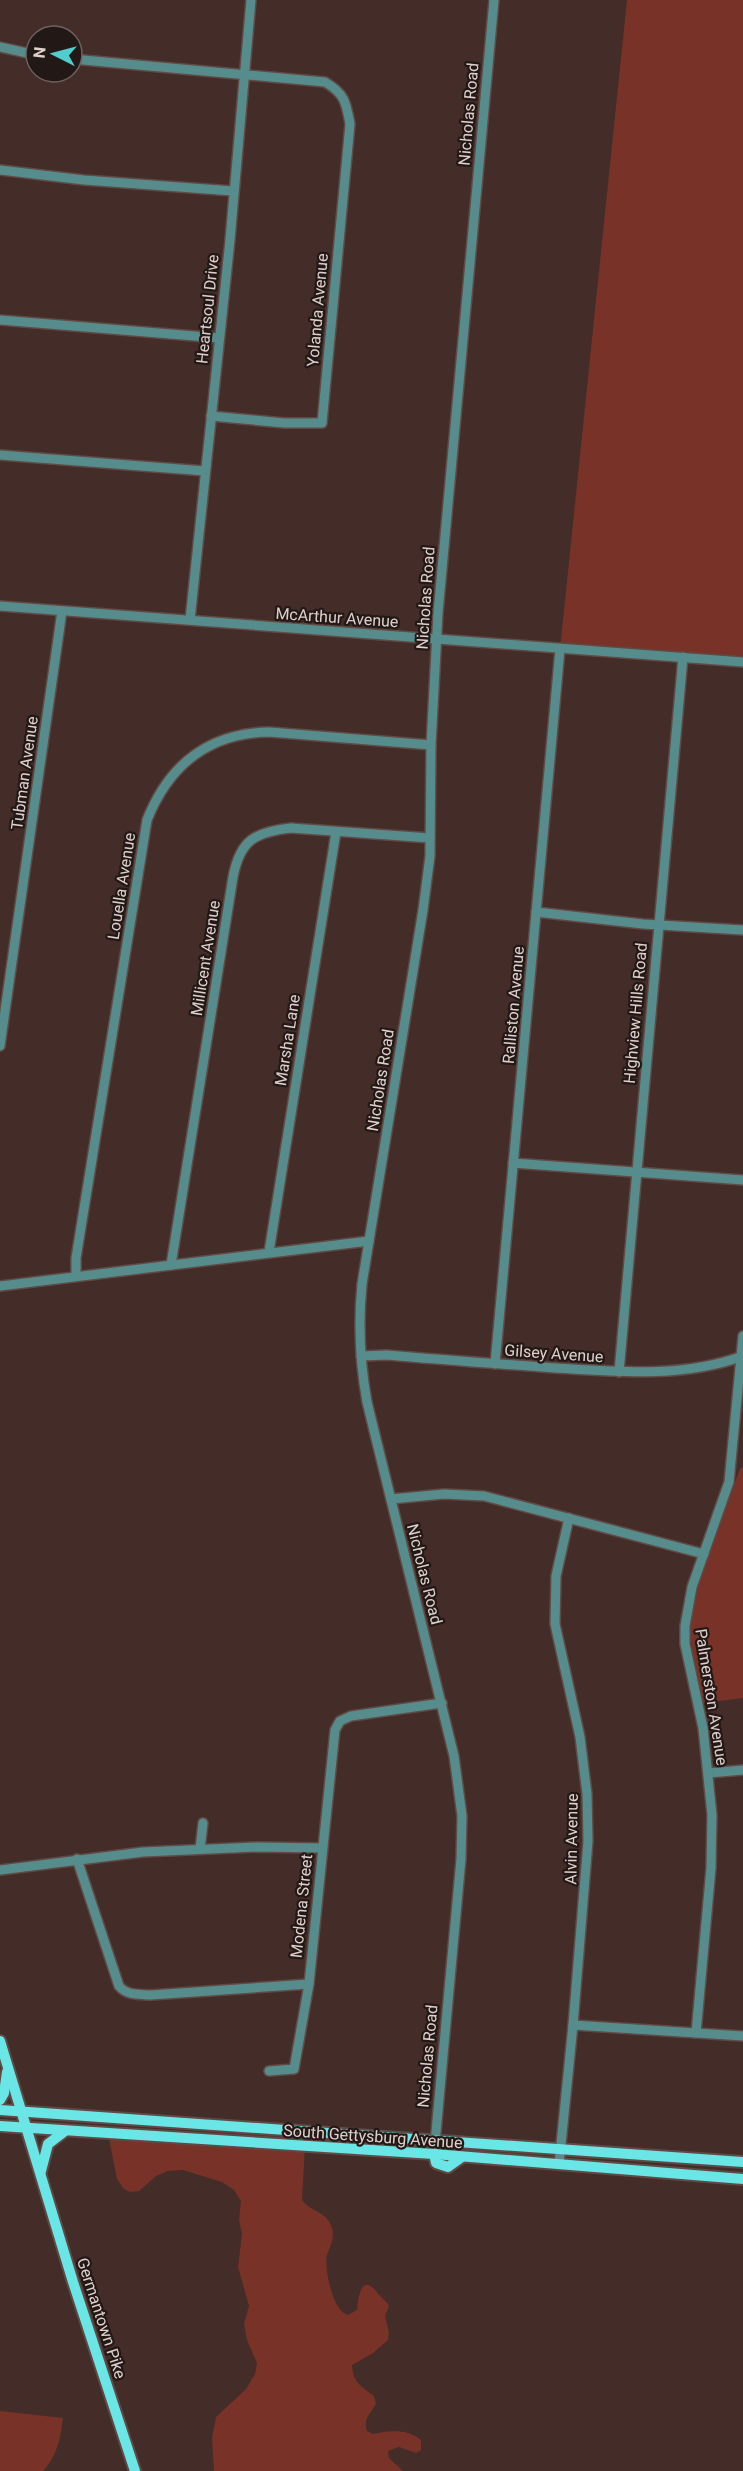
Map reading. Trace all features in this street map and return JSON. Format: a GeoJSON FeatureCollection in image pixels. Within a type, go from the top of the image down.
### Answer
{"type":"FeatureCollection","features":[{"type":"Feature","properties":{"kind":"main road","name":"Germantown Pike"},"geometry":{"type":"LineString","coordinates":[[0,2042],[135,2471]]}},
{"type":"Feature","properties":{"kind":"main road"},"geometry":{"type":"LineString","coordinates":[[0,2100],[4,2093],[8,2066]]}},
{"type":"Feature","properties":{"kind":"main road","name":"South Gettysburg Avenue"},"geometry":{"type":"LineString","coordinates":[[0,2110],[743,2162]]}},
{"type":"Feature","properties":{"kind":"main road","name":"South Gettysburg Avenue"},"geometry":{"type":"LineString","coordinates":[[0,2126],[434,2154],[436,2163],[448,2167],[462,2157],[743,2179]]}},
{"type":"Feature","properties":{"kind":"main road"},"geometry":{"type":"LineString","coordinates":[[40,2175],[48,2144],[57,2135],[67,2131]]}},
{"type":"Feature","properties":{"kind":"street","name":"Heartsoul Drive"},"geometry":{"type":"LineString","coordinates":[[190,620],[251,0]]}},
{"type":"Feature","properties":{"kind":"street","name":"Nicholas Road"},"geometry":{"type":"LineString","coordinates":[[434,2154],[462,1832],[459,1784],[442,1703],[367,1402],[361,1356],[361,1300],[423,910],[430,838],[431,744],[441,578],[494,0]]}},
{"type":"Feature","properties":{"kind":"street"},"geometry":{"type":"LineString","coordinates":[[0,48],[24,53]]}},
{"type":"Feature","properties":{"kind":"street"},"geometry":{"type":"LineString","coordinates":[[84,60],[244,74]]}},
{"type":"Feature","properties":{"kind":"street","name":"Yolanda Avenue"},"geometry":{"type":"LineString","coordinates":[[211,416],[284,423],[322,423],[350,124],[346,103],[339,90],[326,82],[244,74]]}},
{"type":"Feature","properties":{"kind":"street"},"geometry":{"type":"LineString","coordinates":[[0,170],[84,180],[234,191]]}},
{"type":"Feature","properties":{"kind":"street"},"geometry":{"type":"LineString","coordinates":[[0,320],[219,338]]}},
{"type":"Feature","properties":{"kind":"street"},"geometry":{"type":"LineString","coordinates":[[0,455],[205,471]]}},
{"type":"Feature","properties":{"kind":"street","name":"McArthur Avenue"},"geometry":{"type":"LineString","coordinates":[[0,606],[743,662]]}},
{"type":"Feature","properties":{"kind":"street","name":"Tubman Avenue"},"geometry":{"type":"LineString","coordinates":[[0,1046],[62,611]]}},
{"type":"Feature","properties":{"kind":"street","name":"Ralliston Avenue"},"geometry":{"type":"LineString","coordinates":[[495,1364],[560,650]]}},
{"type":"Feature","properties":{"kind":"street","name":"Highview Hills Road"},"geometry":{"type":"LineString","coordinates":[[618,1372],[683,657]]}},
{"type":"Feature","properties":{"kind":"street","name":"Louella Avenue"},"geometry":{"type":"LineString","coordinates":[[76,1276],[83,1212],[147,820],[165,784],[179,767],[202,750],[226,738],[251,733],[269,732],[431,744]]}},
{"type":"Feature","properties":{"kind":"street","name":"Millicent Avenue"},"geometry":{"type":"LineString","coordinates":[[171,1264],[185,1167],[238,856],[253,838],[271,830],[291,828],[430,838]]}},
{"type":"Feature","properties":{"kind":"street","name":"Marsha Lane"},"geometry":{"type":"LineString","coordinates":[[269,1252],[336,832]]}},
{"type":"Feature","properties":{"kind":"street"},"geometry":{"type":"LineString","coordinates":[[536,912],[659,925],[743,930]]}},
{"type":"Feature","properties":{"kind":"street"},"geometry":{"type":"LineString","coordinates":[[513,1163],[743,1180]]}},
{"type":"Feature","properties":{"kind":"street"},"geometry":{"type":"LineString","coordinates":[[0,1286],[369,1241]]}},
{"type":"Feature","properties":{"kind":"street","name":"Palmerston Avenue"},"geometry":{"type":"LineString","coordinates":[[696,2033],[711,1869],[712,1815],[703,1728],[685,1644],[687,1608],[729,1482],[743,1336]]}},
{"type":"Feature","properties":{"kind":"street","name":"Gilsey Avenue"},"geometry":{"type":"LineString","coordinates":[[361,1356],[387,1355],[618,1372],[669,1372],[708,1366],[742,1357]]}},
{"type":"Feature","properties":{"kind":"street"},"geometry":{"type":"LineString","coordinates":[[391,1499],[435,1494],[473,1495],[704,1554]]}},
{"type":"Feature","properties":{"kind":"street","name":"Alvin Avenue"},"geometry":{"type":"LineString","coordinates":[[558,2164],[573,2025],[588,1841],[586,1777],[578,1726],[555,1624],[556,1576],[569,1518]]}},
{"type":"Feature","properties":{"kind":"street","name":"Modena Street"},"geometry":{"type":"LineString","coordinates":[[269,2071],[294,2069],[309,1984],[335,1730],[340,1721],[351,1716],[442,1703]]}},
{"type":"Feature","properties":{"kind":"street"},"geometry":{"type":"LineString","coordinates":[[709,1773],[743,1770]]}},
{"type":"Feature","properties":{"kind":"street"},"geometry":{"type":"LineString","coordinates":[[200,1849],[203,1823]]}},
{"type":"Feature","properties":{"kind":"street"},"geometry":{"type":"LineString","coordinates":[[0,1870],[77,1859],[200,1849],[322,1848]]}},
{"type":"Feature","properties":{"kind":"street"},"geometry":{"type":"LineString","coordinates":[[77,1859],[119,1986],[128,1993],[205,1992],[309,1984]]}},
{"type":"Feature","properties":{"kind":"street"},"geometry":{"type":"LineString","coordinates":[[573,2025],[743,2036]]}},
{"type":"Feature","properties":{"kind":"shaded area"},"geometry":{"type":"Polygon","coordinates":[[[627,0],[743,0],[743,662],[560,649],[627,0]]]}},
{"type":"Feature","properties":{"kind":"shaded area"},"geometry":{"type":"Polygon","coordinates":[[[743,1467],[743,1698],[703,1703],[692,1647],[692,1607],[695,1591],[740,1469],[743,1467]]]}},
{"type":"Feature","properties":{"kind":"shaded area"},"geometry":{"type":"Polygon","coordinates":[[[108,2134],[305,2146],[302,2200],[323,2215],[332,2228],[333,2239],[326,2261],[331,2289],[338,2306],[348,2315],[357,2310],[361,2289],[367,2285],[371,2286],[389,2306],[385,2316],[389,2333],[388,2340],[373,2353],[352,2365],[356,2380],[374,2396],[376,2404],[367,2420],[367,2431],[373,2434],[392,2431],[405,2432],[421,2440],[421,2450],[416,2453],[399,2447],[388,2451],[389,2458],[403,2471],[214,2471],[212,2438],[216,2417],[246,2389],[255,2374],[257,2363],[247,2340],[244,2324],[249,2306],[238,2267],[242,2234],[239,2220],[241,2201],[234,2190],[222,2182],[183,2170],[168,2171],[156,2176],[139,2191],[130,2192],[124,2189],[117,2179],[108,2134]]]}},
{"type":"Feature","properties":{"kind":"shaded area"},"geometry":{"type":"Polygon","coordinates":[[[0,2411],[63,2418],[58,2446],[43,2471],[0,2471],[0,2411]]]}}]}
